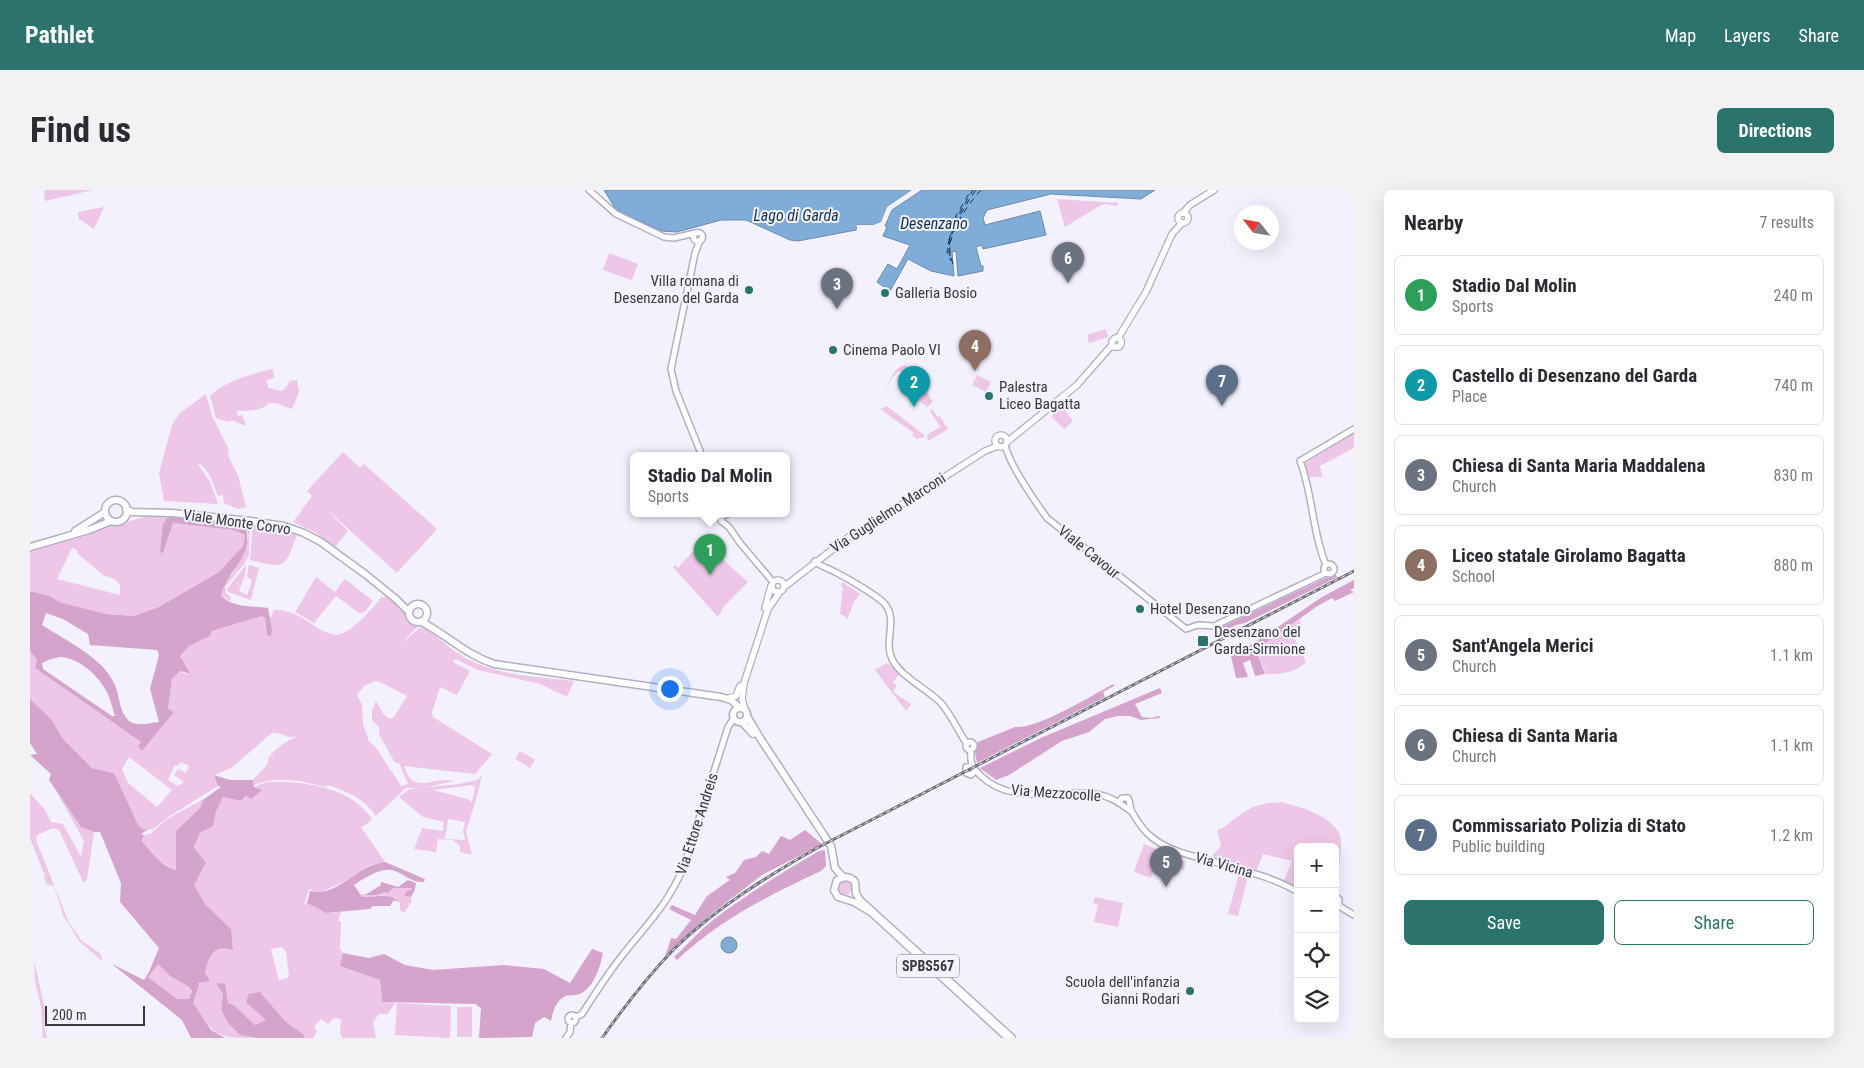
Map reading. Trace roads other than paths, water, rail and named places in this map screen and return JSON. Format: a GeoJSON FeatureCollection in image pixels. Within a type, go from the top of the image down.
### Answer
{"type":"FeatureCollection","features":[{"type":"Feature","properties":{"kind":"main road","name":"Via Guglielmo Marconi"},"geometry":{"type":"LineString","coordinates":[[741,711],[744,683],[768,609],[782,589],[792,579],[850,536],[986,451],[1001,444],[1066,395],[1088,374],[1112,345],[1113,339],[1118,338],[1146,292],[1180,221],[1187,220],[1185,214],[1198,200],[1214,190]]}},
{"type":"Feature","properties":{"kind":"main road"},"geometry":{"type":"LineString","coordinates":[[1002,435],[1006,437],[1001,444],[996,437],[1025,426]]}},
{"type":"Feature","properties":{"kind":"main road"},"geometry":{"type":"LineString","coordinates":[[30,547],[68,536],[111,521],[118,522],[124,518],[126,509],[122,502],[114,500],[108,503],[105,512],[68,536]]}},
{"type":"Feature","properties":{"kind":"main road","name":"Viale Monte Corvo"},"geometry":{"type":"LineString","coordinates":[[126,509],[132,512],[165,512],[252,521],[295,529],[321,542],[410,609]]}},
{"type":"Feature","properties":{"kind":"main road"},"geometry":{"type":"LineString","coordinates":[[105,512],[111,521]]}},
{"type":"Feature","properties":{"kind":"main road","name":"Viale Monte Corvo"},"geometry":{"type":"LineString","coordinates":[[124,518],[146,512]]}},
{"type":"Feature","properties":{"kind":"main road"},"geometry":{"type":"LineString","coordinates":[[780,580],[782,589],[774,591],[772,584],[780,580],[792,579]]}},
{"type":"Feature","properties":{"kind":"main road","name":"Via Guglielmo Marconi"},"geometry":{"type":"LineString","coordinates":[[741,711],[741,685],[772,584]]}},
{"type":"Feature","properties":{"kind":"main road"},"geometry":{"type":"LineString","coordinates":[[424,620],[427,612],[425,606],[419,604],[410,609],[413,621],[424,620],[464,651],[494,664],[726,699],[741,711],[755,730],[831,846],[834,866],[842,877]]}},
{"type":"Feature","properties":{"kind":"main road"},"geometry":{"type":"LineString","coordinates":[[726,699],[738,695],[741,685]]}},
{"type":"Feature","properties":{"kind":"main road"},"geometry":{"type":"LineString","coordinates":[[715,697],[731,703],[741,711],[745,720],[742,722]]}},
{"type":"Feature","properties":{"kind":"main road","name":"Via Guglielmo Marconi"},"geometry":{"type":"LineString","coordinates":[[734,720],[733,716],[741,711]]}},
{"type":"Feature","properties":{"kind":"main road"},"geometry":{"type":"LineString","coordinates":[[734,720],[742,722],[752,732],[828,846],[836,894],[839,898],[845,900],[856,893],[857,888],[854,880],[849,877],[842,877],[835,883]]}},
{"type":"Feature","properties":{"kind":"main road","name":"SPBS567"},"geometry":{"type":"LineString","coordinates":[[856,893],[861,901],[1012,1038]]}},
{"type":"Feature","properties":{"kind":"main road","name":"SPBS567"},"geometry":{"type":"LineString","coordinates":[[845,900],[854,902],[872,913],[1008,1038]]}},
{"type":"Feature","properties":{"kind":"street"},"geometry":{"type":"LineString","coordinates":[[589,190],[623,219],[664,237],[686,237],[696,233],[701,234],[702,237],[697,240],[686,237]]}},
{"type":"Feature","properties":{"kind":"street"},"geometry":{"type":"LineString","coordinates":[[697,240],[671,369],[676,391],[700,452]]}},
{"type":"Feature","properties":{"kind":"street"},"geometry":{"type":"LineString","coordinates":[[1326,565],[1330,564],[1334,568],[1332,572],[1326,573],[1324,569],[1326,565],[1300,460],[1354,429]]}},
{"type":"Feature","properties":{"kind":"street","name":"Viale Cavour"},"geometry":{"type":"LineString","coordinates":[[1001,444],[1047,518],[1185,629],[1198,625],[1214,626],[1326,573]]}},
{"type":"Feature","properties":{"kind":"street"},"geometry":{"type":"LineString","coordinates":[[724,517],[740,543],[772,584]]}},
{"type":"Feature","properties":{"kind":"street"},"geometry":{"type":"LineString","coordinates":[[816,561],[883,603],[891,618],[889,645],[891,658],[894,663],[939,701],[947,711],[967,744],[967,748],[971,750],[971,766]]}},
{"type":"Feature","properties":{"kind":"street","name":"Via Ettore Andreis"},"geometry":{"type":"LineString","coordinates":[[566,1038],[570,1032],[571,1022],[575,1021],[576,1017],[582,1014],[620,958],[662,908],[675,888],[688,857],[728,727],[734,720]]}},
{"type":"Feature","properties":{"kind":"street","name":"Via Mezzocolle"},"geometry":{"type":"LineString","coordinates":[[975,771],[972,775],[966,773],[966,768],[971,766],[985,780],[1006,791],[1019,793],[1095,794],[1120,800]]}},
{"type":"Feature","properties":{"kind":"street"},"geometry":{"type":"LineString","coordinates":[[1128,798],[1130,801],[1127,806],[1120,800],[1128,798]]}},
{"type":"Feature","properties":{"kind":"street","name":"Via Vicina"},"geometry":{"type":"LineString","coordinates":[[1127,806],[1148,834],[1165,846],[1192,856],[1259,875],[1294,890]]}},
{"type":"Feature","properties":{"kind":"street"},"geometry":{"type":"LineString","coordinates":[[1339,908],[1354,915]]}},
{"type":"Feature","properties":{"kind":"water","name":"Lago di Garda"},"geometry":{"type":"Polygon","coordinates":[[[604,190],[912,190],[887,207],[881,222],[873,225],[857,225],[856,230],[798,241],[790,240],[746,220],[721,220],[677,232],[662,231],[622,213],[615,208],[604,190]]]}},
{"type":"Feature","properties":{"kind":"water","name":"Desenzano"},"geometry":{"type":"Polygon","coordinates":[[[922,190],[1155,190],[1141,199],[1051,194],[987,210],[983,218],[985,225],[1040,211],[1046,235],[983,249],[982,245],[976,247],[983,271],[958,276],[956,251],[952,252],[954,276],[931,271],[908,259],[890,291],[877,282],[888,264],[897,269],[910,245],[883,236],[887,227],[885,226],[892,210],[922,190]]]}},
{"type":"Feature","properties":{"kind":"water"},"geometry":{"type":"Polygon","coordinates":[[[729,937],[735,939],[737,945],[735,951],[729,953],[723,951],[721,945],[723,939],[729,937]]]}},
{"type":"Feature","properties":{"kind":"railway"},"geometry":{"type":"LineString","coordinates":[[602,1038],[636,992],[674,949],[724,907],[779,870],[817,848],[1354,571]]}},
{"type":"Feature","properties":{"kind":"place","name":"Chiesa di Santa Maria"},"geometry":{"type":"Point","coordinates":[1068,283]}},
{"type":"Feature","properties":{"kind":"place","name":"Villa romana di Desenzano del Garda"},"geometry":{"type":"Point","coordinates":[749,290]}},
{"type":"Feature","properties":{"kind":"place","name":"Galleria Bosio"},"geometry":{"type":"Point","coordinates":[885,293]}},
{"type":"Feature","properties":{"kind":"place","name":"Chiesa di Santa Maria Maddalena"},"geometry":{"type":"Point","coordinates":[837,309]}},
{"type":"Feature","properties":{"kind":"place","name":"Cinema Paolo VI"},"geometry":{"type":"Point","coordinates":[833,350]}},
{"type":"Feature","properties":{"kind":"place","name":"Liceo statale Girolamo Bagatta"},"geometry":{"type":"Point","coordinates":[975,371]}},
{"type":"Feature","properties":{"kind":"place","name":"Palestra Liceo Bagatta"},"geometry":{"type":"Point","coordinates":[989,396]}},
{"type":"Feature","properties":{"kind":"place","name":"Commissariato Polizia di Stato"},"geometry":{"type":"Point","coordinates":[1222,406]}},
{"type":"Feature","properties":{"kind":"place","name":"Castello di Desenzano del Garda"},"geometry":{"type":"Point","coordinates":[914,407]}},
{"type":"Feature","properties":{"kind":"place","name":"Stadio Dal Molin"},"geometry":{"type":"Point","coordinates":[710,575]}},
{"type":"Feature","properties":{"kind":"place","name":"Hotel Desenzano"},"geometry":{"type":"Point","coordinates":[1140,609]}},
{"type":"Feature","properties":{"kind":"place","name":"Desenzano del Garda-Sirmione"},"geometry":{"type":"Point","coordinates":[1203,641]}},
{"type":"Feature","properties":{"kind":"place","name":"Sant'Angela Merici"},"geometry":{"type":"Point","coordinates":[1166,887]}},
{"type":"Feature","properties":{"kind":"place","name":"Scuola dell'infanzia Gianni Rodari"},"geometry":{"type":"Point","coordinates":[1190,991]}}]}
